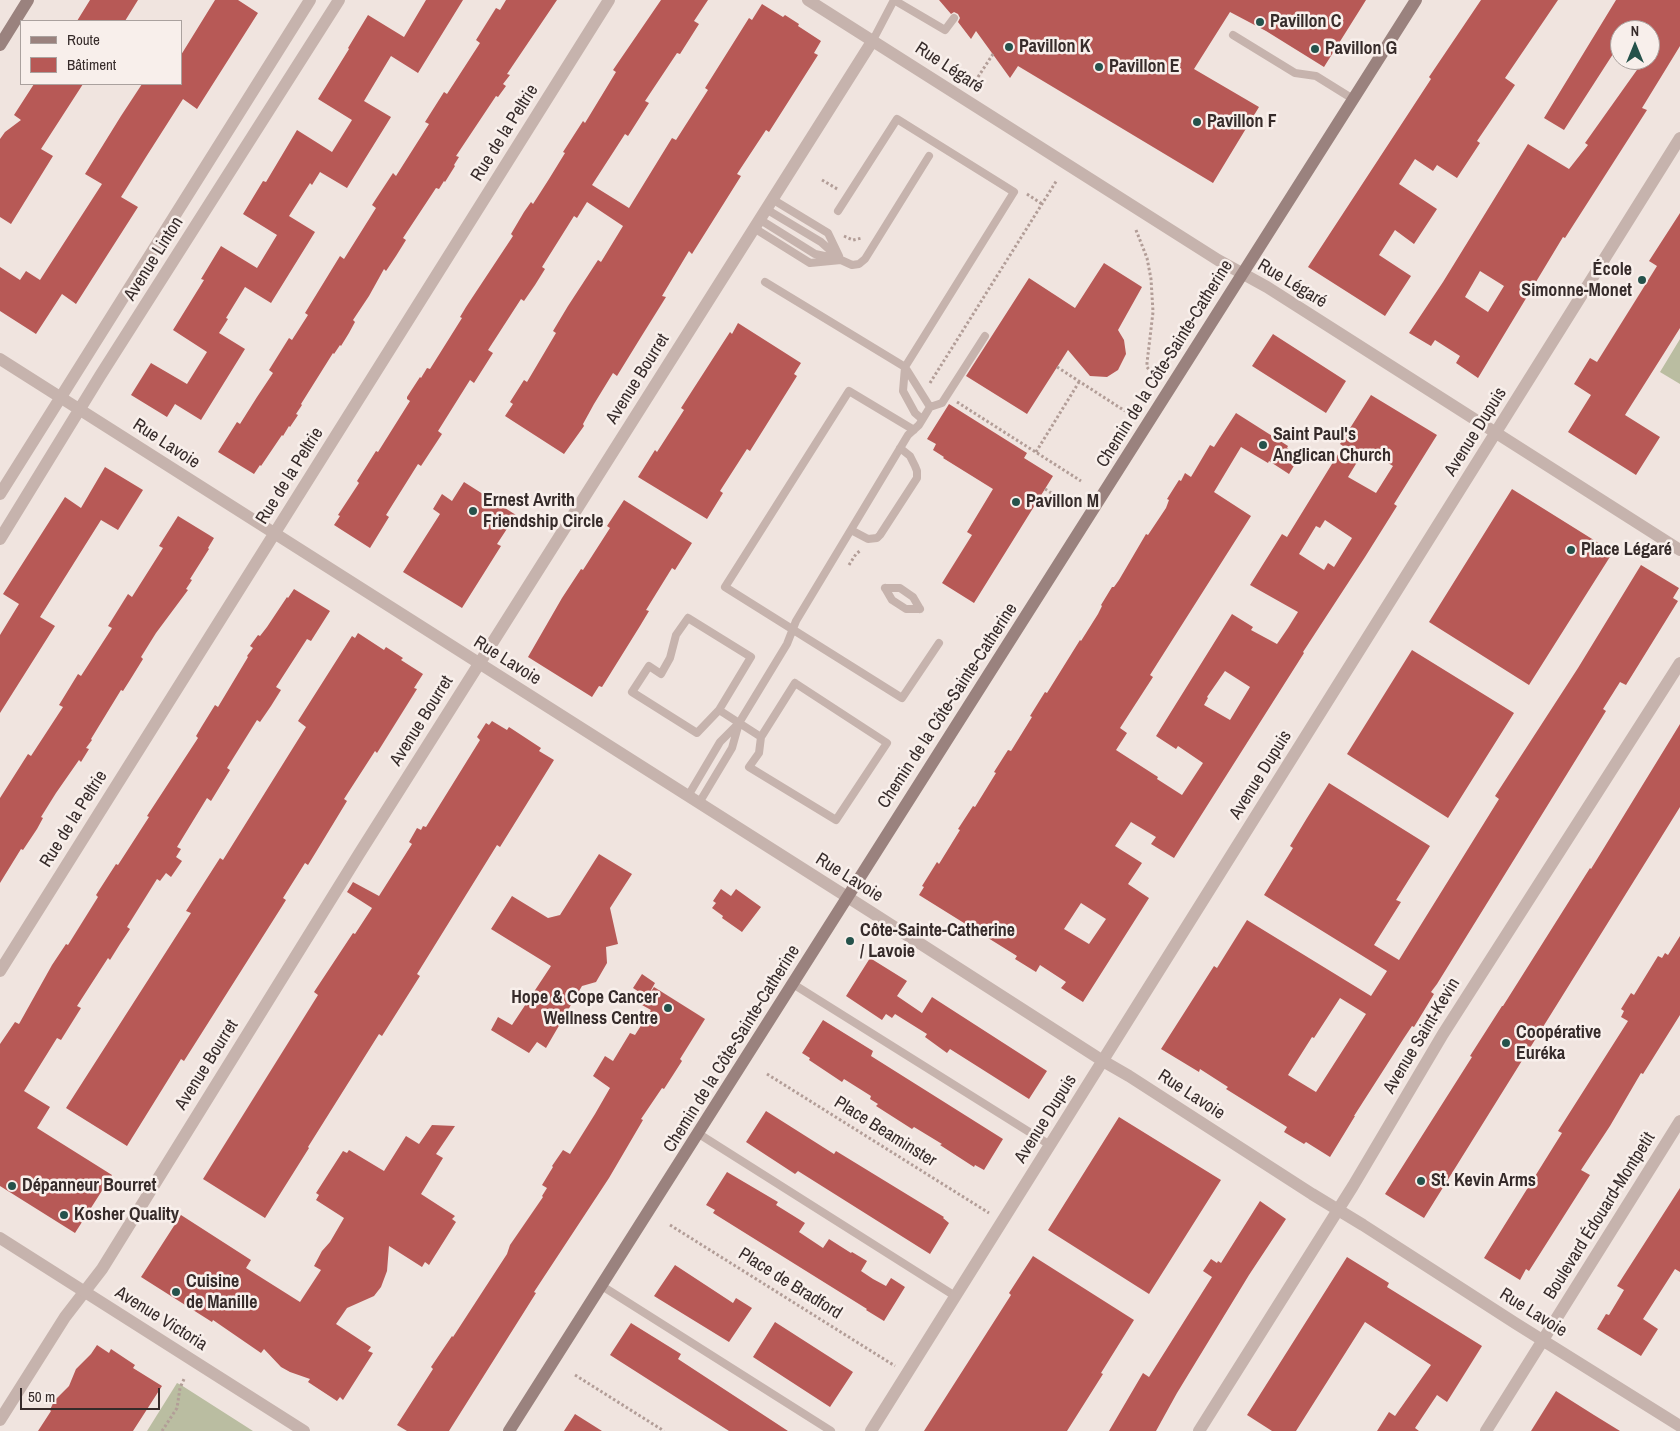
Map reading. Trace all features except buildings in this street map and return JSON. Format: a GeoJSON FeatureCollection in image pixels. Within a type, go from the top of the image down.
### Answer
{"type":"FeatureCollection","features":[{"type":"Feature","properties":{"kind":"main road"},"geometry":{"type":"LineString","coordinates":[[0,45],[28,0]]}},
{"type":"Feature","properties":{"kind":"main road","name":"Chemin de la Côte-Sainte-Catherine"},"geometry":{"type":"LineString","coordinates":[[509,1431],[1416,0]]}},
{"type":"Feature","properties":{"kind":"street","name":"Avenue Linton"},"geometry":{"type":"LineString","coordinates":[[0,494],[310,0]]}},
{"type":"Feature","properties":{"kind":"street","name":"Avenue Linton"},"geometry":{"type":"LineString","coordinates":[[0,539],[339,0]]}},
{"type":"Feature","properties":{"kind":"street","name":"Rue de la Peltrie"},"geometry":{"type":"LineString","coordinates":[[0,971],[609,0]]}},
{"type":"Feature","properties":{"kind":"street","name":"Rue Légaré"},"geometry":{"type":"LineString","coordinates":[[808,0],[1680,550]]}},
{"type":"Feature","properties":{"kind":"street","name":"Avenue Bourret"},"geometry":{"type":"LineString","coordinates":[[0,1420],[65,1317],[102,1269],[353,862],[872,40]]}},
{"type":"Feature","properties":{"kind":"street","name":"Avenue Dupuis"},"geometry":{"type":"LineString","coordinates":[[871,1431],[1680,138]]}},
{"type":"Feature","properties":{"kind":"street","name":"Rue Lavoie"},"geometry":{"type":"LineString","coordinates":[[0,359],[1337,1210],[1364,1224],[1542,1340],[1680,1426]]}},
{"type":"Feature","properties":{"kind":"street","name":"Avenue Saint-Kevin"},"geometry":{"type":"LineString","coordinates":[[1199,1431],[1337,1210],[1443,1034],[1680,663]]}},
{"type":"Feature","properties":{"kind":"street","name":"Boulevard Édouard-Montpetit"},"geometry":{"type":"LineString","coordinates":[[1486,1431],[1680,1121]]}},
{"type":"Feature","properties":{"kind":"street","name":"Avenue Victoria"},"geometry":{"type":"LineString","coordinates":[[0,1238],[304,1431]]}},
{"type":"Feature","properties":{"kind":"lane"},"geometry":{"type":"LineString","coordinates":[[872,40],[894,0],[945,30],[954,18]]}},
{"type":"Feature","properties":{"kind":"lane"},"geometry":{"type":"LineString","coordinates":[[1233,34],[1295,72],[1316,76],[1353,99]]}},
{"type":"Feature","properties":{"kind":"lane"},"geometry":{"type":"LineString","coordinates":[[838,210],[897,119],[1014,192],[904,367],[903,391],[915,413],[922,419]]}},
{"type":"Feature","properties":{"kind":"lane"},"geometry":{"type":"LineString","coordinates":[[763,214],[815,254],[856,265],[859,264],[865,259],[929,156]]}},
{"type":"Feature","properties":{"kind":"lane"},"geometry":{"type":"LineString","coordinates":[[763,214],[828,233],[841,260]]}},
{"type":"Feature","properties":{"kind":"lane"},"geometry":{"type":"LineString","coordinates":[[763,214],[821,242],[841,260]]}},
{"type":"Feature","properties":{"kind":"lane"},"geometry":{"type":"LineString","coordinates":[[765,282],[904,367],[930,407]]}},
{"type":"Feature","properties":{"kind":"lane"},"geometry":{"type":"LineString","coordinates":[[688,796],[720,742],[739,723],[787,644],[796,621],[908,435],[914,430],[930,407],[942,403],[985,336]]}},
{"type":"Feature","properties":{"kind":"lane"},"geometry":{"type":"LineString","coordinates":[[914,430],[849,391],[725,587],[902,698],[939,643]]}},
{"type":"Feature","properties":{"kind":"lane"},"geometry":{"type":"LineString","coordinates":[[851,530],[868,539],[880,536],[917,478],[918,475],[910,456],[900,448]]}},
{"type":"Feature","properties":{"kind":"lane"},"geometry":{"type":"LineString","coordinates":[[688,618],[751,657],[719,710],[697,733],[632,692],[649,666],[661,674],[670,658],[676,635],[688,618]]}},
{"type":"Feature","properties":{"kind":"lane"},"geometry":{"type":"LineString","coordinates":[[795,683],[887,743],[836,820],[749,767],[759,753],[761,737],[795,683]]}},
{"type":"Feature","properties":{"kind":"lane"},"geometry":{"type":"LineString","coordinates":[[719,710],[761,737]]}},
{"type":"Feature","properties":{"kind":"lane"},"geometry":{"type":"LineString","coordinates":[[700,803],[732,748],[739,723]]}},
{"type":"Feature","properties":{"kind":"lane"},"geometry":{"type":"LineString","coordinates":[[794,984],[1050,1145]]}},
{"type":"Feature","properties":{"kind":"lane"},"geometry":{"type":"LineString","coordinates":[[699,1134],[955,1296]]}},
{"type":"Feature","properties":{"kind":"lane"},"geometry":{"type":"LineString","coordinates":[[602,1286],[831,1431]]}},
{"type":"Feature","properties":{"kind":"path"},"geometry":{"type":"LineString","coordinates":[[978,77],[993,54]]}},
{"type":"Feature","properties":{"kind":"path"},"geometry":{"type":"LineString","coordinates":[[822,180],[848,195]]}},
{"type":"Feature","properties":{"kind":"path"},"geometry":{"type":"LineString","coordinates":[[926,390],[1057,180]]}},
{"type":"Feature","properties":{"kind":"path"},"geometry":{"type":"LineString","coordinates":[[1027,194],[1042,204]]}},
{"type":"Feature","properties":{"kind":"path"},"geometry":{"type":"LineString","coordinates":[[1136,230],[1147,258],[1151,279],[1153,312],[1147,363],[1150,371]]}},
{"type":"Feature","properties":{"kind":"path"},"geometry":{"type":"LineString","coordinates":[[841,234],[850,240],[864,237]]}},
{"type":"Feature","properties":{"kind":"path"},"geometry":{"type":"LineString","coordinates":[[1056,367],[1125,411]]}},
{"type":"Feature","properties":{"kind":"path"},"geometry":{"type":"LineString","coordinates":[[1036,452],[1079,382]]}},
{"type":"Feature","properties":{"kind":"path"},"geometry":{"type":"LineString","coordinates":[[953,399],[1081,481]]}},
{"type":"Feature","properties":{"kind":"path"},"geometry":{"type":"LineString","coordinates":[[1045,489],[1067,503]]}},
{"type":"Feature","properties":{"kind":"path"},"geometry":{"type":"LineString","coordinates":[[849,565],[856,554]]}},
{"type":"Feature","properties":{"kind":"path","name":"Place Beaminster"},"geometry":{"type":"LineString","coordinates":[[767,1074],[989,1213]]}},
{"type":"Feature","properties":{"kind":"path","name":"Place de Bradford"},"geometry":{"type":"LineString","coordinates":[[670,1226],[895,1366]]}},
{"type":"Feature","properties":{"kind":"path"},"geometry":{"type":"LineString","coordinates":[[575,1375],[664,1431]]}},
{"type":"Feature","properties":{"kind":"path"},"geometry":{"type":"LineString","coordinates":[[162,1431],[176,1408],[184,1379]]}},
{"type":"Feature","properties":{"kind":"green space"},"geometry":{"type":"Polygon","coordinates":[[[1680,339],[1680,384],[1660,372],[1680,339]]]}},
{"type":"Feature","properties":{"kind":"green space"},"geometry":{"type":"Polygon","coordinates":[[[177,1383],[181,1385],[253,1431],[147,1431],[177,1383]]]}},
{"type":"Feature","properties":{"kind":"place","name":"Pavillon C"},"geometry":{"type":"Point","coordinates":[1260,22]}},
{"type":"Feature","properties":{"kind":"place","name":"Pavillon K"},"geometry":{"type":"Point","coordinates":[1009,47]}},
{"type":"Feature","properties":{"kind":"place","name":"Pavillon G"},"geometry":{"type":"Point","coordinates":[1315,49]}},
{"type":"Feature","properties":{"kind":"place","name":"Pavillon E"},"geometry":{"type":"Point","coordinates":[1099,67]}},
{"type":"Feature","properties":{"kind":"place","name":"Pavillon F"},"geometry":{"type":"Point","coordinates":[1197,122]}},
{"type":"Feature","properties":{"kind":"place","name":"École Simonne-Monet"},"geometry":{"type":"Point","coordinates":[1642,280]}},
{"type":"Feature","properties":{"kind":"place","name":"Saint Paul's Anglican Church"},"geometry":{"type":"Point","coordinates":[1263,445]}},
{"type":"Feature","properties":{"kind":"place","name":"Pavillon M"},"geometry":{"type":"Point","coordinates":[1016,502]}},
{"type":"Feature","properties":{"kind":"place","name":"Ernest Avrith Friendship Circle"},"geometry":{"type":"Point","coordinates":[473,511]}},
{"type":"Feature","properties":{"kind":"place","name":"Place Légaré"},"geometry":{"type":"Point","coordinates":[1571,550]}},
{"type":"Feature","properties":{"kind":"place","name":"Côte-Sainte-Catherine / Lavoie"},"geometry":{"type":"Point","coordinates":[850,941]}},
{"type":"Feature","properties":{"kind":"place","name":"Hope & Cope Cancer Wellness Centre"},"geometry":{"type":"Point","coordinates":[668,1008]}},
{"type":"Feature","properties":{"kind":"place","name":"Coopérative Euréka"},"geometry":{"type":"Point","coordinates":[1506,1043]}},
{"type":"Feature","properties":{"kind":"place","name":"St. Kevin Arms"},"geometry":{"type":"Point","coordinates":[1421,1181]}},
{"type":"Feature","properties":{"kind":"place","name":"Dépanneur Bourret"},"geometry":{"type":"Point","coordinates":[12,1186]}},
{"type":"Feature","properties":{"kind":"place","name":"Kosher Quality"},"geometry":{"type":"Point","coordinates":[64,1215]}},
{"type":"Feature","properties":{"kind":"place","name":"Cuisine de Manille"},"geometry":{"type":"Point","coordinates":[176,1292]}}]}
